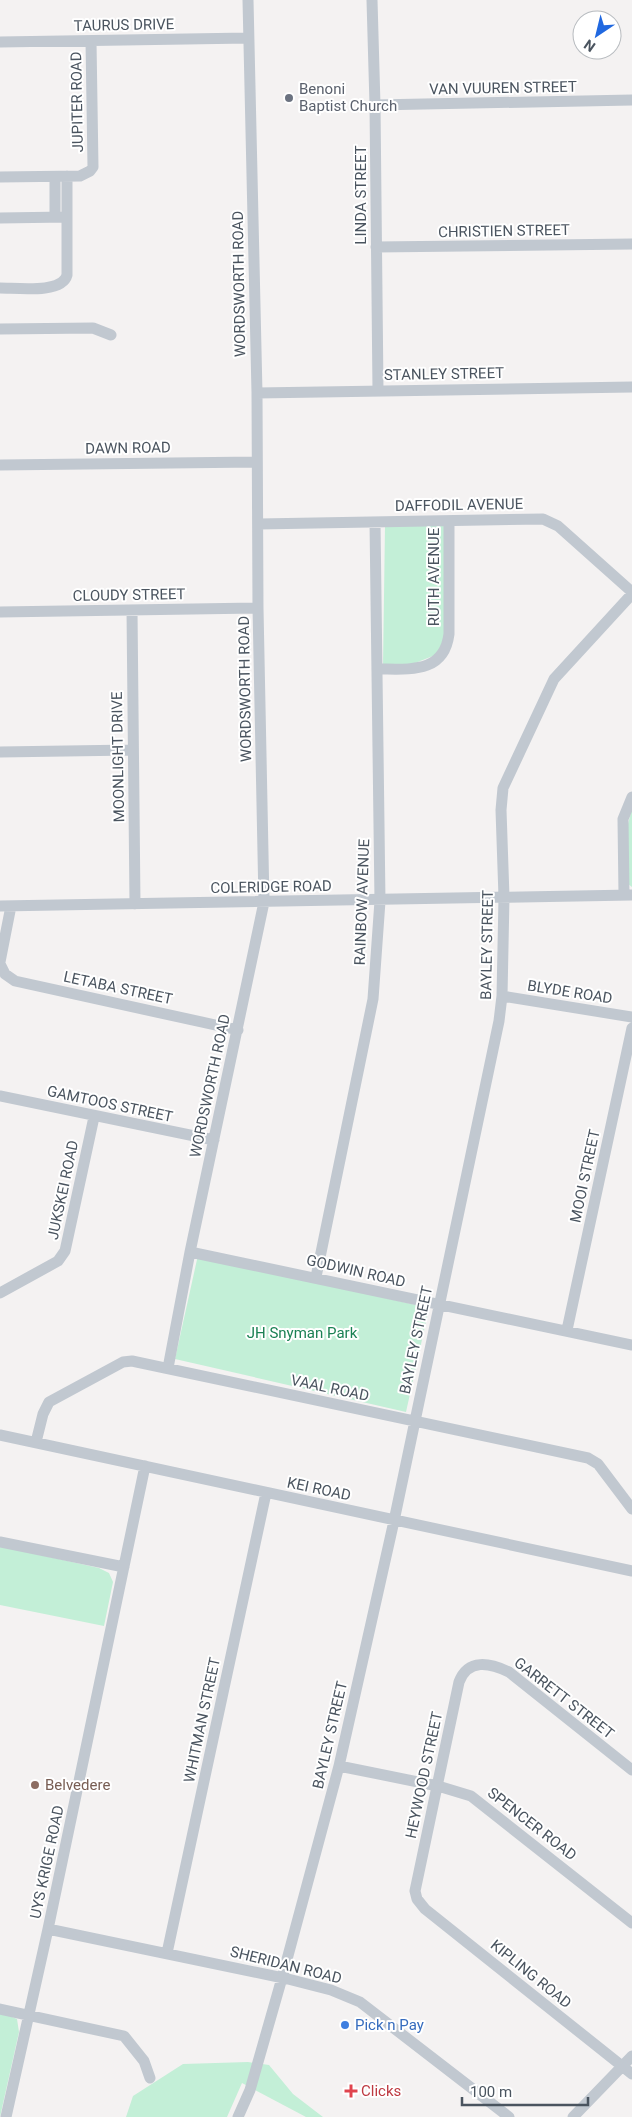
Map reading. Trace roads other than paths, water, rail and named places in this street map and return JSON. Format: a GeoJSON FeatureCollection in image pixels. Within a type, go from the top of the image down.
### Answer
{"type":"FeatureCollection","features":[{"type":"Feature","properties":{"kind":"street","name":"WORDSWORTH ROAD"},"geometry":{"type":"LineString","coordinates":[[168,1368],[190,1252],[264,902],[258,608],[257,393],[248,0]]}},
{"type":"Feature","properties":{"kind":"street","name":"LINDA STREET"},"geometry":{"type":"LineString","coordinates":[[372,0],[378,390]]}},
{"type":"Feature","properties":{"kind":"street","name":"TAURUS DRIVE"},"geometry":{"type":"LineString","coordinates":[[0,42],[248,38]]}},
{"type":"Feature","properties":{"kind":"street","name":"JUPITER ROAD"},"geometry":{"type":"LineString","coordinates":[[67,176],[86,174],[93,167],[94,162],[91,41]]}},
{"type":"Feature","properties":{"kind":"street","name":"VAN VUUREN STREET"},"geometry":{"type":"LineString","coordinates":[[375,105],[632,100]]}},
{"type":"Feature","properties":{"kind":"street"},"geometry":{"type":"LineString","coordinates":[[0,288],[55,288],[65,281],[67,275],[55,176]]}},
{"type":"Feature","properties":{"kind":"street"},"geometry":{"type":"LineString","coordinates":[[0,177],[67,176],[60,217]]}},
{"type":"Feature","properties":{"kind":"street"},"geometry":{"type":"LineString","coordinates":[[0,218],[60,217]]}},
{"type":"Feature","properties":{"kind":"street","name":"CHRISTIEN STREET"},"geometry":{"type":"LineString","coordinates":[[376,247],[632,244]]}},
{"type":"Feature","properties":{"kind":"street"},"geometry":{"type":"LineString","coordinates":[[0,329],[93,328],[111,335]]}},
{"type":"Feature","properties":{"kind":"street","name":"STANLEY STREET"},"geometry":{"type":"LineString","coordinates":[[257,393],[632,386]]}},
{"type":"Feature","properties":{"kind":"street","name":"DAWN ROAD"},"geometry":{"type":"LineString","coordinates":[[0,465],[257,462]]}},
{"type":"Feature","properties":{"kind":"street","name":"DAFFODIL AVENUE"},"geometry":{"type":"LineString","coordinates":[[259,524],[537,519],[551,521],[632,593]]}},
{"type":"Feature","properties":{"kind":"street","name":"RUTH AVENUE"},"geometry":{"type":"LineString","coordinates":[[378,669],[425,667],[436,661],[445,649],[449,634],[449,521]]}},
{"type":"Feature","properties":{"kind":"street","name":"RAINBOW AVENUE"},"geometry":{"type":"LineString","coordinates":[[316,1277],[372,1014],[380,901],[375,522]]}},
{"type":"Feature","properties":{"kind":"street","name":"BAYLEY STREET"},"geometry":{"type":"LineString","coordinates":[[238,2117],[250,2090],[340,1766],[394,1521],[499,1021],[502,996],[504,897],[501,810],[503,788],[554,679],[632,593]]}},
{"type":"Feature","properties":{"kind":"street","name":"CLOUDY STREET"},"geometry":{"type":"LineString","coordinates":[[0,612],[258,608]]}},
{"type":"Feature","properties":{"kind":"street","name":"MOONLIGHT DRIVE"},"geometry":{"type":"LineString","coordinates":[[132,610],[132,750],[136,904]]}},
{"type":"Feature","properties":{"kind":"street"},"geometry":{"type":"LineString","coordinates":[[0,752],[132,750]]}},
{"type":"Feature","properties":{"kind":"street"},"geometry":{"type":"LineString","coordinates":[[628,895],[624,819],[632,797]]}},
{"type":"Feature","properties":{"kind":"street","name":"COLERIDGE ROAD"},"geometry":{"type":"LineString","coordinates":[[5,906],[380,901],[628,895]]}},
{"type":"Feature","properties":{"kind":"street","name":"LETABA STREET"},"geometry":{"type":"LineString","coordinates":[[5,906],[0,963],[5,974],[15,981],[238,1030]]}},
{"type":"Feature","properties":{"kind":"street","name":"BLYDE ROAD"},"geometry":{"type":"LineString","coordinates":[[502,996],[632,1017]]}},
{"type":"Feature","properties":{"kind":"street","name":"MOOI STREET"},"geometry":{"type":"LineString","coordinates":[[568,1330],[632,1028]]}},
{"type":"Feature","properties":{"kind":"street","name":"GAMTOOS STREET"},"geometry":{"type":"LineString","coordinates":[[0,1096],[94,1117],[214,1140]]}},
{"type":"Feature","properties":{"kind":"street","name":"JUKSKEI ROAD"},"geometry":{"type":"LineString","coordinates":[[0,1294],[58,1261],[65,1251],[94,1117]]}},
{"type":"Feature","properties":{"kind":"street","name":"GODWIN ROAD"},"geometry":{"type":"LineString","coordinates":[[190,1252],[316,1277],[438,1305],[568,1330],[632,1345]]}},
{"type":"Feature","properties":{"kind":"street","name":"VAAL ROAD"},"geometry":{"type":"LineString","coordinates":[[36,1442],[43,1414],[54,1399],[123,1362],[132,1361],[588,1458],[598,1464],[632,1509]]}},
{"type":"Feature","properties":{"kind":"street","name":"KEI ROAD"},"geometry":{"type":"LineString","coordinates":[[0,1435],[632,1571]]}},
{"type":"Feature","properties":{"kind":"street","name":"UYS KRIGE ROAD"},"geometry":{"type":"LineString","coordinates":[[6,2117],[27,2015],[48,1929],[145,1466]]}},
{"type":"Feature","properties":{"kind":"street","name":"WHITMAN STREET"},"geometry":{"type":"LineString","coordinates":[[167,1953],[266,1493]]}},
{"type":"Feature","properties":{"kind":"street"},"geometry":{"type":"LineString","coordinates":[[0,1542],[124,1567]]}},
{"type":"Feature","properties":{"kind":"street","name":"GARRETT STREET"},"geometry":{"type":"LineString","coordinates":[[472,1666],[486,1663],[508,1672],[632,1770]]}},
{"type":"Feature","properties":{"kind":"street","name":"HEYWOOD STREET"},"geometry":{"type":"LineString","coordinates":[[416,1894],[459,1682],[461,1677],[472,1666]]}},
{"type":"Feature","properties":{"kind":"street","name":"SPENCER ROAD"},"geometry":{"type":"LineString","coordinates":[[340,1766],[438,1786],[479,1800],[632,1923]]}},
{"type":"Feature","properties":{"kind":"street","name":"KIPLING ROAD"},"geometry":{"type":"LineString","coordinates":[[416,1894],[425,1909],[632,2074]]}},
{"type":"Feature","properties":{"kind":"street","name":"SHERIDAN ROAD"},"geometry":{"type":"LineString","coordinates":[[48,1929],[167,1953],[331,1990],[360,2002],[509,2117]]}},
{"type":"Feature","properties":{"kind":"street"},"geometry":{"type":"LineString","coordinates":[[0,2009],[124,2036],[144,2061],[150,2078]]}},
{"type":"Feature","properties":{"kind":"street"},"geometry":{"type":"LineString","coordinates":[[573,2117],[632,2056]]}},
{"type":"Feature","properties":{"kind":"place","name":"Benoni Baptist Church"},"geometry":{"type":"Point","coordinates":[289,98]}},
{"type":"Feature","properties":{"kind":"place","name":"Belvedere"},"geometry":{"type":"Point","coordinates":[35,1785]}},
{"type":"Feature","properties":{"kind":"place","name":"Pick n Pay"},"geometry":{"type":"Point","coordinates":[345,2025]}},
{"type":"Feature","properties":{"kind":"place","name":"Clicks"},"geometry":{"type":"Point","coordinates":[351,2091]}},
{"type":"Feature","properties":{"kind":"park label","name":"JH Snyman Park"},"geometry":{"type":"Point","coordinates":[302,1333]}}]}
